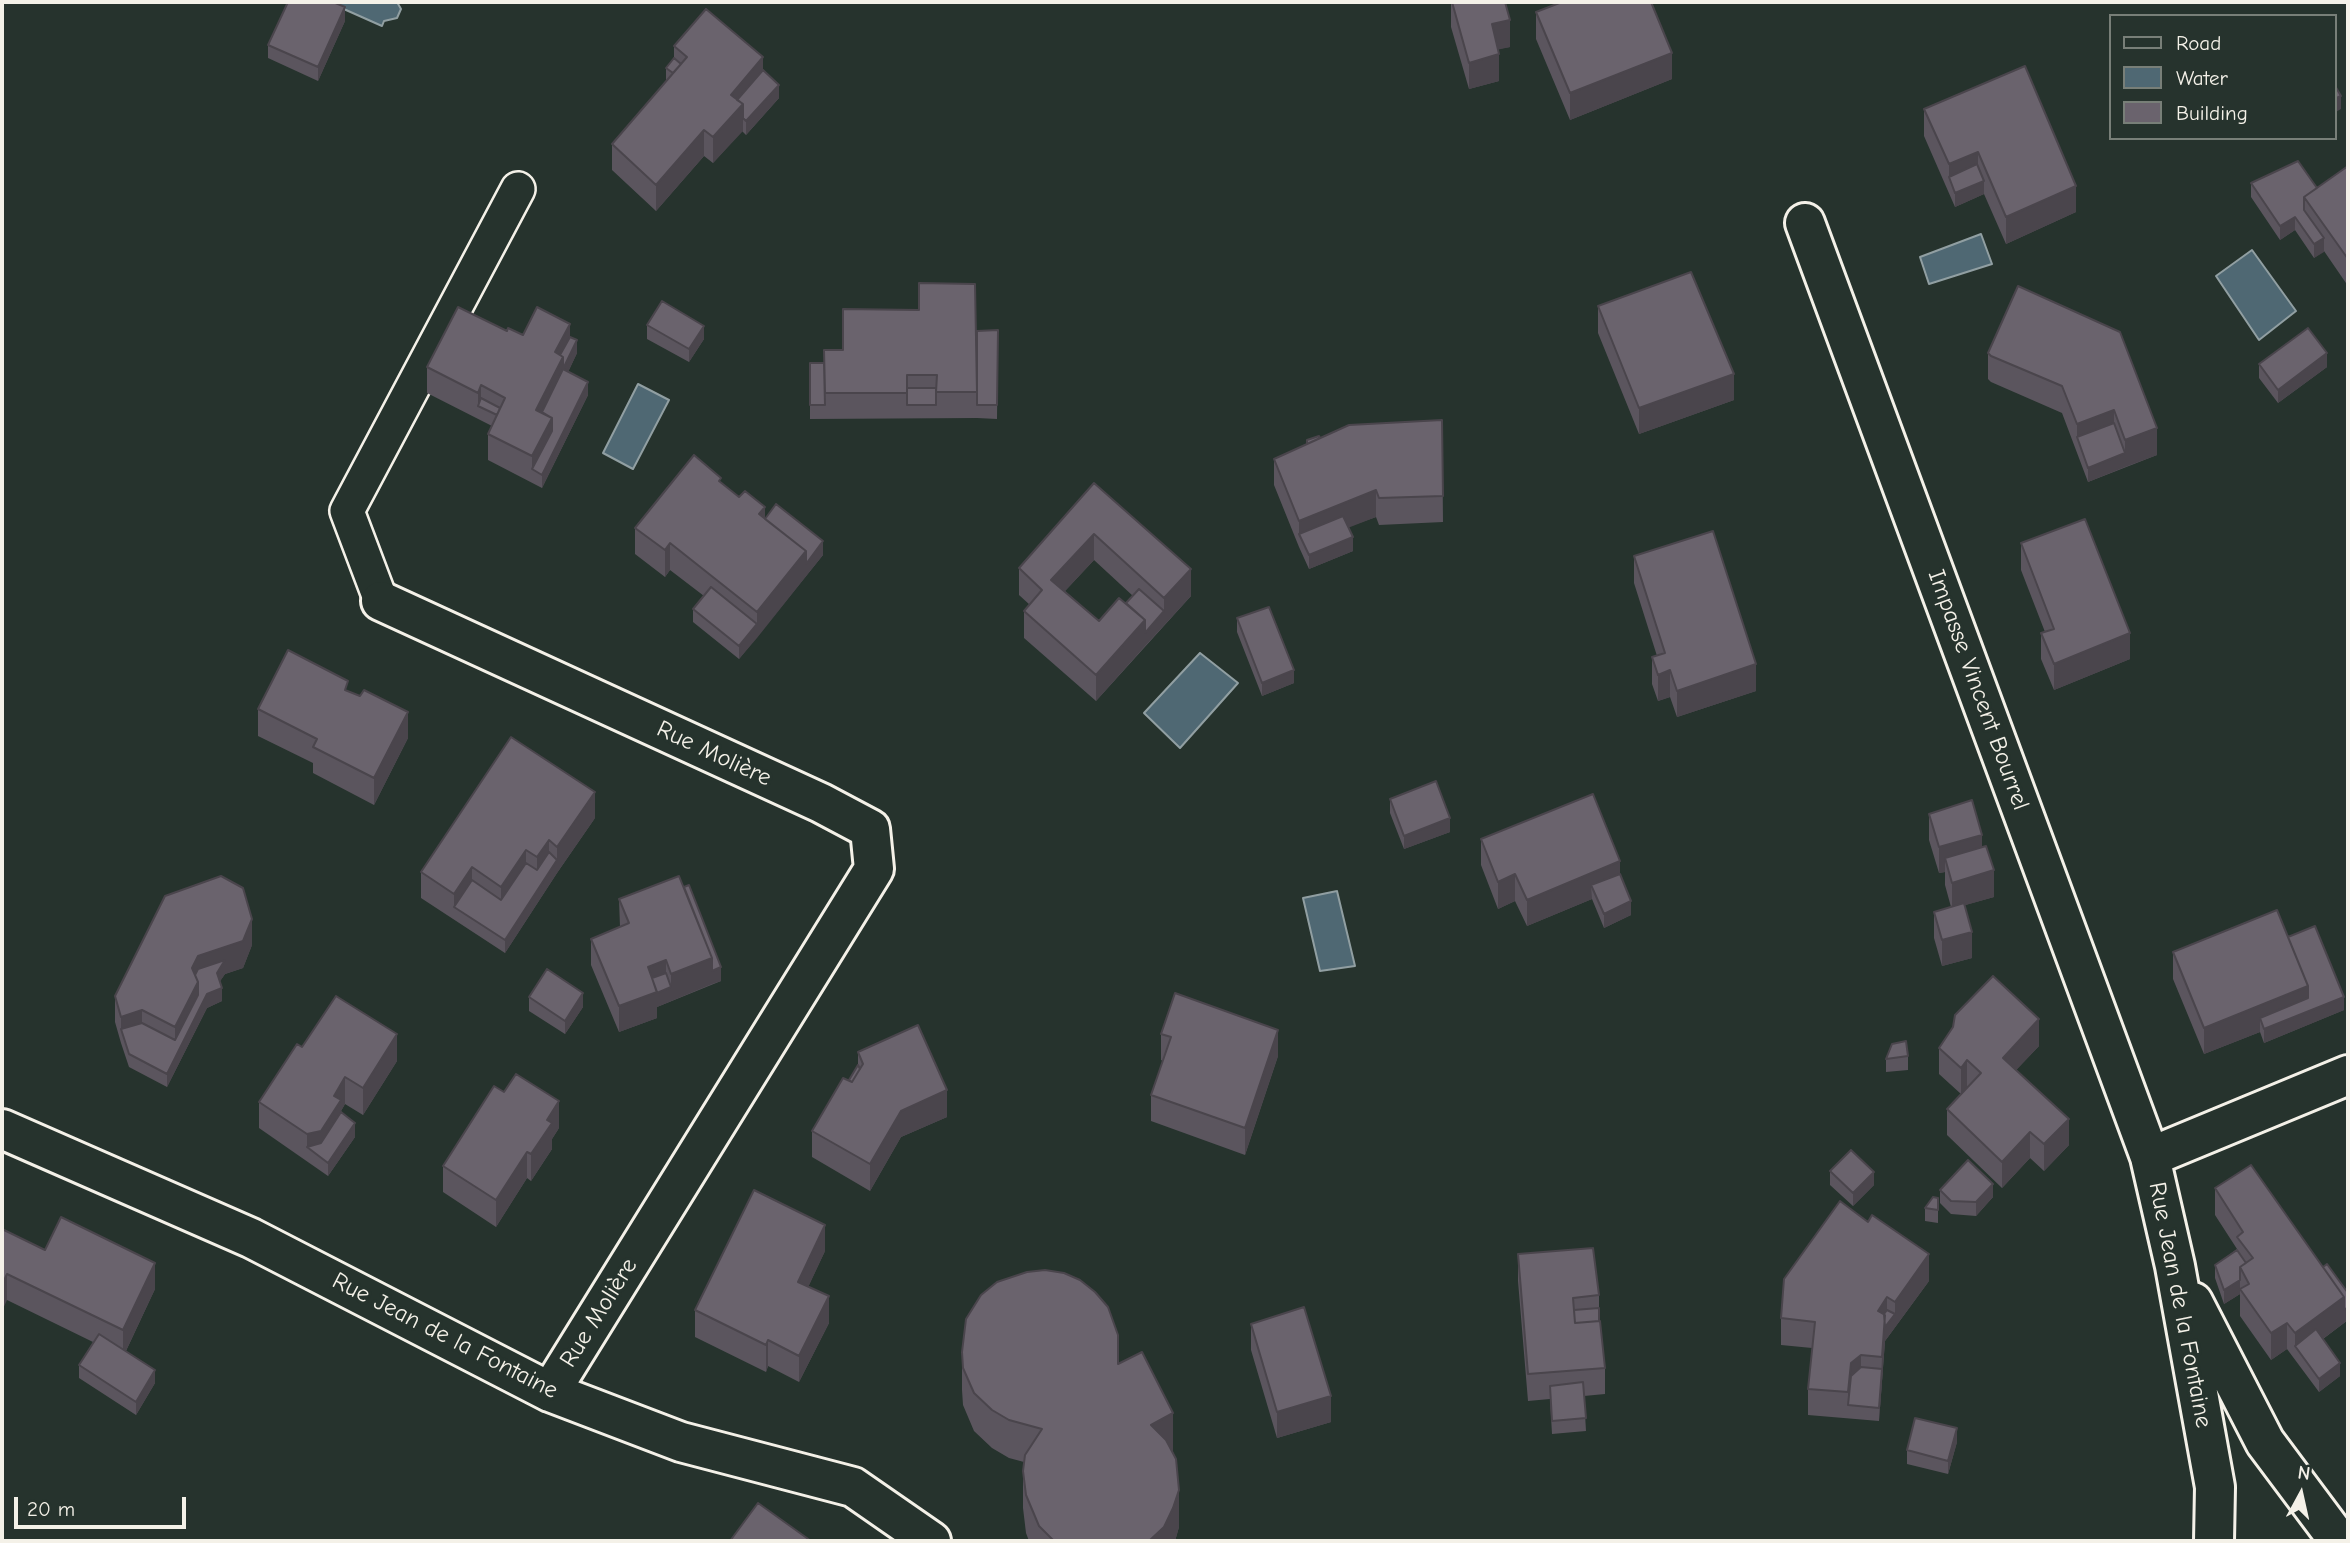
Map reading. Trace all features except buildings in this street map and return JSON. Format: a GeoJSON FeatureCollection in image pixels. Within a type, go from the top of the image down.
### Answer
{"type":"FeatureCollection","features":[{"type":"Feature","properties":{"kind":"street","name":"Impasse Vincent Bourrel"},"geometry":{"type":"LineString","coordinates":[[1805,223],[2150,1157]]}},
{"type":"Feature","properties":{"kind":"street","name":"Rue Molière"},"geometry":{"type":"LineString","coordinates":[[381,601],[821,803],[870,829],[874,869],[550,1392]]}},
{"type":"Feature","properties":{"kind":"street","name":"Rue Jean de la Fontaine"},"geometry":{"type":"LineString","coordinates":[[2214,1541],[2215,1487],[2175,1266],[2150,1157],[2348,1075]]}},
{"type":"Feature","properties":{"kind":"street","name":"Rue Jean de la Fontaine"},"geometry":{"type":"LineString","coordinates":[[2,1129],[251,1238],[550,1392],[681,1442],[853,1487],[931,1541]]}},
{"type":"Feature","properties":{"kind":"street"},"geometry":{"type":"LineString","coordinates":[[2175,1266],[2265,1442],[2339,1541]]}},
{"type":"Feature","properties":{"kind":"lane","name":"Rue Molière"},"geometry":{"type":"LineString","coordinates":[[381,601],[347,511],[518,189]]}},
{"type":"Feature","properties":{"kind":"water"},"geometry":{"type":"Polygon","coordinates":[[[328,2],[397,2],[401,9],[397,18],[384,21],[382,26],[328,2]]]}},
{"type":"Feature","properties":{"kind":"water"},"geometry":{"type":"Polygon","coordinates":[[[1981,234],[1992,264],[1929,284],[1920,257],[1981,234]]]}},
{"type":"Feature","properties":{"kind":"water"},"geometry":{"type":"Polygon","coordinates":[[[2252,250],[2296,311],[2259,340],[2216,276],[2252,250]]]}},
{"type":"Feature","properties":{"kind":"water"},"geometry":{"type":"Polygon","coordinates":[[[638,384],[669,400],[633,469],[603,453],[638,384]]]}},
{"type":"Feature","properties":{"kind":"water"},"geometry":{"type":"Polygon","coordinates":[[[1200,653],[1238,683],[1180,748],[1144,713],[1200,653]]]}},
{"type":"Feature","properties":{"kind":"water"},"geometry":{"type":"Polygon","coordinates":[[[1337,891],[1355,966],[1320,971],[1303,898],[1337,891]]]}}]}
